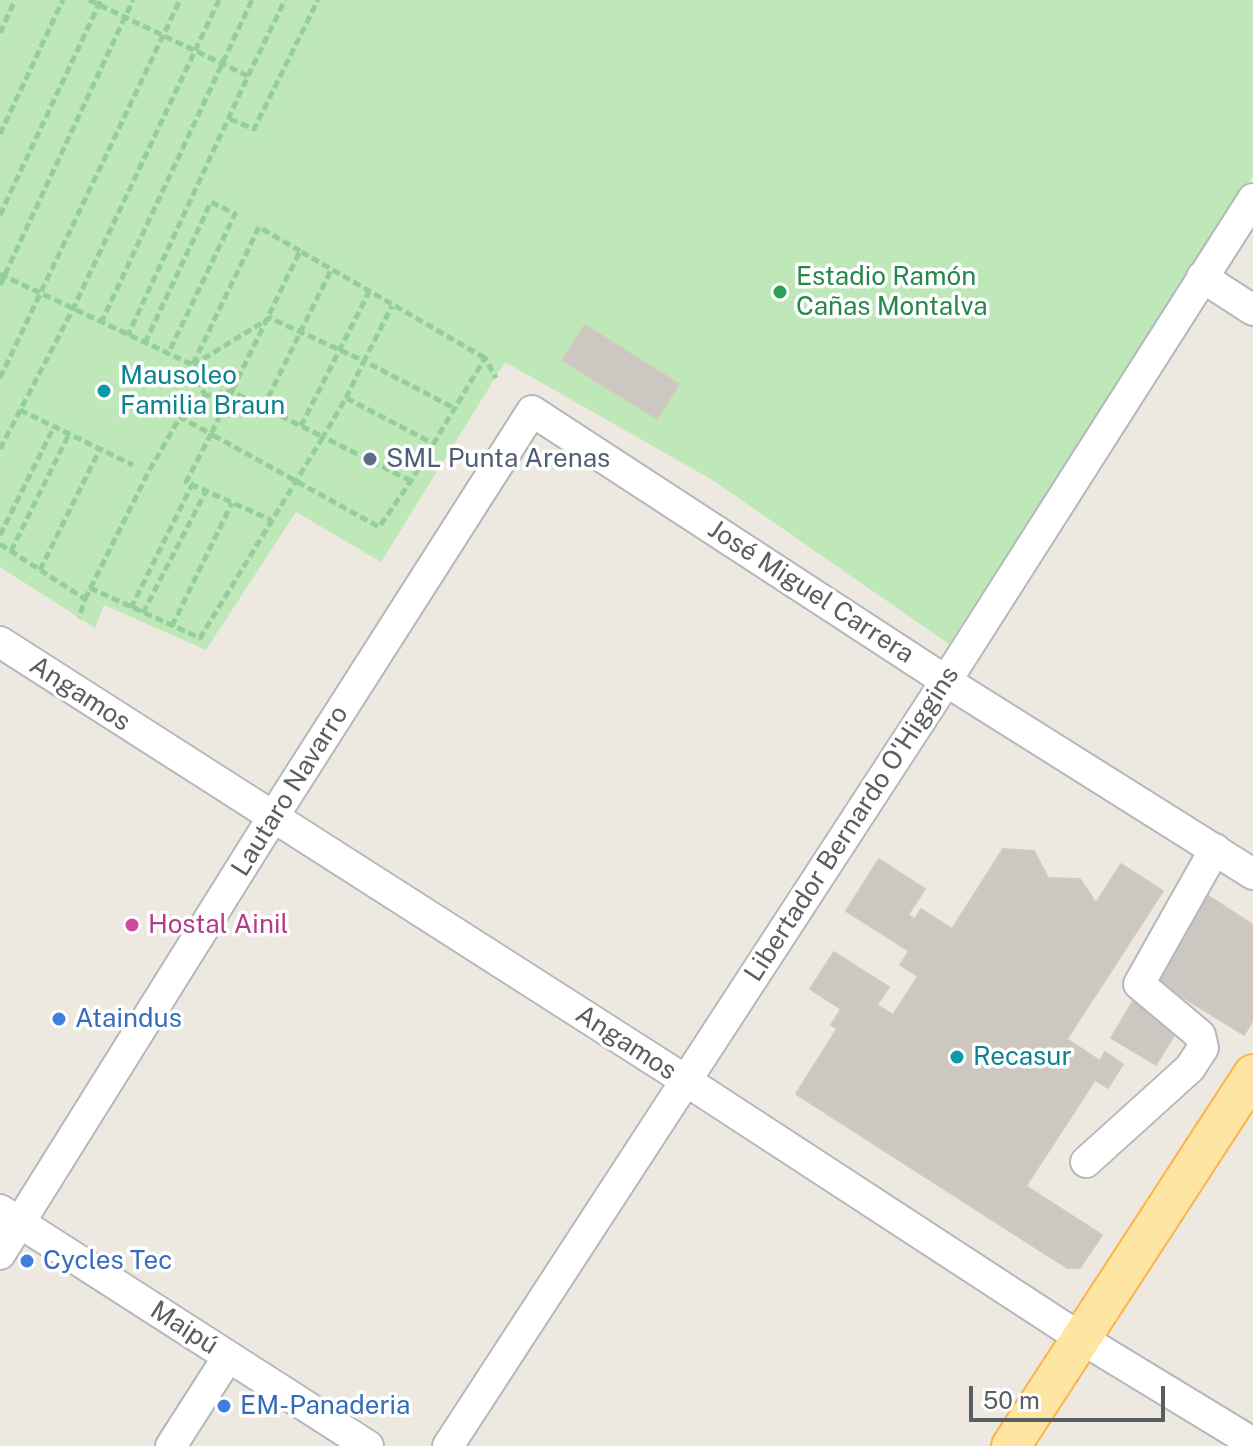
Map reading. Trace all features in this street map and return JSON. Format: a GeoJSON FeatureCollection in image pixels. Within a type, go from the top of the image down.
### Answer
{"type":"FeatureCollection","features":[{"type":"Feature","properties":{"kind":"main road"},"geometry":{"type":"LineString","coordinates":[[1011,1446],[1253,1074]]}},
{"type":"Feature","properties":{"kind":"street","name":"Libertador Bernardo O'Higgins"},"geometry":{"type":"LineString","coordinates":[[448,1446],[946,681],[1253,199]]}},
{"type":"Feature","properties":{"kind":"street"},"geometry":{"type":"LineString","coordinates":[[1202,277],[1253,310]]}},
{"type":"Feature","properties":{"kind":"street","name":"José Miguel Carrera"},"geometry":{"type":"LineString","coordinates":[[532,411],[946,681],[1253,874]]}},
{"type":"Feature","properties":{"kind":"street","name":"Lautaro Navarro"},"geometry":{"type":"LineString","coordinates":[[0,1254],[10,1216],[273,817],[532,411]]}},
{"type":"Feature","properties":{"kind":"street","name":"Angamos"},"geometry":{"type":"LineString","coordinates":[[0,642],[685,1080],[1082,1339],[1253,1443]]}},
{"type":"Feature","properties":{"kind":"street"},"geometry":{"type":"LineString","coordinates":[[1086,1162],[1190,1068],[1203,1048],[1200,1035],[1139,984],[1215,849]]}},
{"type":"Feature","properties":{"kind":"street","name":"Maipú"},"geometry":{"type":"LineString","coordinates":[[10,1216],[368,1446]]}},
{"type":"Feature","properties":{"kind":"street"},"geometry":{"type":"LineString","coordinates":[[171,1446],[228,1357]]}},
{"type":"Feature","properties":{"kind":"path"},"geometry":{"type":"LineString","coordinates":[[0,33],[15,0]]}},
{"type":"Feature","properties":{"kind":"path"},"geometry":{"type":"LineString","coordinates":[[0,134],[63,0]]}},
{"type":"Feature","properties":{"kind":"path"},"geometry":{"type":"LineString","coordinates":[[89,0],[100,2],[125,18],[248,76]]}},
{"type":"Feature","properties":{"kind":"path"},"geometry":{"type":"LineString","coordinates":[[0,285],[2,275],[133,0]]}},
{"type":"Feature","properties":{"kind":"path"},"geometry":{"type":"LineString","coordinates":[[0,378],[180,0]]}},
{"type":"Feature","properties":{"kind":"path"},"geometry":{"type":"LineString","coordinates":[[0,449],[73,309],[219,0]]}},
{"type":"Feature","properties":{"kind":"path"},"geometry":{"type":"LineString","coordinates":[[101,323],[252,0]]}},
{"type":"Feature","properties":{"kind":"path"},"geometry":{"type":"LineString","coordinates":[[128,335],[285,0]]}},
{"type":"Feature","properties":{"kind":"path"},"geometry":{"type":"LineString","coordinates":[[230,119],[254,129],[318,0]]}},
{"type":"Feature","properties":{"kind":"path"},"geometry":{"type":"LineString","coordinates":[[0,215],[100,2]]}},
{"type":"Feature","properties":{"kind":"path"},"geometry":{"type":"LineString","coordinates":[[145,343],[211,202],[235,214],[168,354]]}},
{"type":"Feature","properties":{"kind":"path"},"geometry":{"type":"LineString","coordinates":[[193,365],[259,227],[485,358],[496,378]]}},
{"type":"Feature","properties":{"kind":"path"},"geometry":{"type":"LineString","coordinates":[[271,520],[186,482],[270,318],[300,251]]}},
{"type":"Feature","properties":{"kind":"path"},"geometry":{"type":"LineString","coordinates":[[263,408],[331,270]]}},
{"type":"Feature","properties":{"kind":"path"},"geometry":{"type":"LineString","coordinates":[[2,275],[193,365],[205,396]]}},
{"type":"Feature","properties":{"kind":"path"},"geometry":{"type":"LineString","coordinates":[[301,426],[369,292]]}},
{"type":"Feature","properties":{"kind":"path"},"geometry":{"type":"LineString","coordinates":[[90,588],[200,638],[346,398],[392,306]]}},
{"type":"Feature","properties":{"kind":"path"},"geometry":{"type":"LineString","coordinates":[[270,318],[364,361],[456,409]]}},
{"type":"Feature","properties":{"kind":"path"},"geometry":{"type":"LineString","coordinates":[[193,365],[270,318]]}},
{"type":"Feature","properties":{"kind":"path"},"geometry":{"type":"LineString","coordinates":[[180,417],[379,527],[411,481],[485,358]]}},
{"type":"Feature","properties":{"kind":"path"},"geometry":{"type":"LineString","coordinates":[[79,618],[90,588],[148,473],[180,417],[205,396],[231,391],[411,481]]}},
{"type":"Feature","properties":{"kind":"path"},"geometry":{"type":"LineString","coordinates":[[346,398],[434,444]]}},
{"type":"Feature","properties":{"kind":"path"},"geometry":{"type":"LineString","coordinates":[[20,410],[133,465]]}},
{"type":"Feature","properties":{"kind":"path"},"geometry":{"type":"LineString","coordinates":[[0,535],[54,427]]}},
{"type":"Feature","properties":{"kind":"path"},"geometry":{"type":"LineString","coordinates":[[11,551],[69,434]]}},
{"type":"Feature","properties":{"kind":"path"},"geometry":{"type":"LineString","coordinates":[[40,570],[100,449]]}},
{"type":"Feature","properties":{"kind":"path"},"geometry":{"type":"LineString","coordinates":[[131,608],[192,485]]}},
{"type":"Feature","properties":{"kind":"path"},"geometry":{"type":"LineString","coordinates":[[143,613],[206,491]]}},
{"type":"Feature","properties":{"kind":"path"},"geometry":{"type":"LineString","coordinates":[[172,626],[232,503]]}},
{"type":"Feature","properties":{"kind":"path"},"geometry":{"type":"LineString","coordinates":[[0,544],[85,599]]}},
{"type":"Feature","properties":{"kind":"green space","name":"Estadio Ramón Cañas Montalva"},"geometry":{"type":"Polygon","coordinates":[[[0,0],[1253,0],[1253,176],[949,644],[714,481],[505,362],[381,562],[296,512],[206,650],[104,605],[95,628],[0,567],[0,0]]]}},
{"type":"Feature","properties":{"kind":"building"},"geometry":{"type":"Polygon","coordinates":[[[585,325],[679,384],[657,419],[562,360],[585,325]]]}},
{"type":"Feature","properties":{"kind":"building","name":"Recasur"},"geometry":{"type":"Polygon","coordinates":[[[1003,849],[1034,851],[1048,878],[1080,879],[1096,903],[1121,864],[1163,891],[1067,1039],[1100,1061],[1105,1052],[1123,1064],[1108,1088],[1095,1080],[1026,1186],[1102,1235],[1080,1268],[1067,1268],[796,1094],[837,1029],[831,1025],[841,1009],[810,989],[834,952],[889,987],[877,1005],[893,1015],[918,976],[900,965],[909,951],[846,911],[879,859],[925,889],[908,915],[915,919],[921,909],[952,929],[1003,849]]]}},
{"type":"Feature","properties":{"kind":"building"},"geometry":{"type":"Polygon","coordinates":[[[1207,895],[1253,925],[1253,1020],[1244,1035],[1155,980],[1207,895]]]}},
{"type":"Feature","properties":{"kind":"building"},"geometry":{"type":"Polygon","coordinates":[[[1136,996],[1181,1024],[1156,1065],[1111,1038],[1136,996]]]}},
{"type":"Feature","properties":{"kind":"place","name":"Estadio Ramón Cañas Montalva"},"geometry":{"type":"Point","coordinates":[780,292]}},
{"type":"Feature","properties":{"kind":"place","name":"Mausoleo Familia Braun"},"geometry":{"type":"Point","coordinates":[104,391]}},
{"type":"Feature","properties":{"kind":"place","name":"SML Punta Arenas"},"geometry":{"type":"Point","coordinates":[370,459]}},
{"type":"Feature","properties":{"kind":"place","name":"Hostal Ainil"},"geometry":{"type":"Point","coordinates":[132,925]}},
{"type":"Feature","properties":{"kind":"place","name":"Ataindus"},"geometry":{"type":"Point","coordinates":[59,1019]}},
{"type":"Feature","properties":{"kind":"place","name":"Recasur"},"geometry":{"type":"Point","coordinates":[957,1057]}},
{"type":"Feature","properties":{"kind":"place","name":"Cycles Tec"},"geometry":{"type":"Point","coordinates":[27,1261]}},
{"type":"Feature","properties":{"kind":"place","name":"EM-Panaderia"},"geometry":{"type":"Point","coordinates":[224,1406]}}]}
